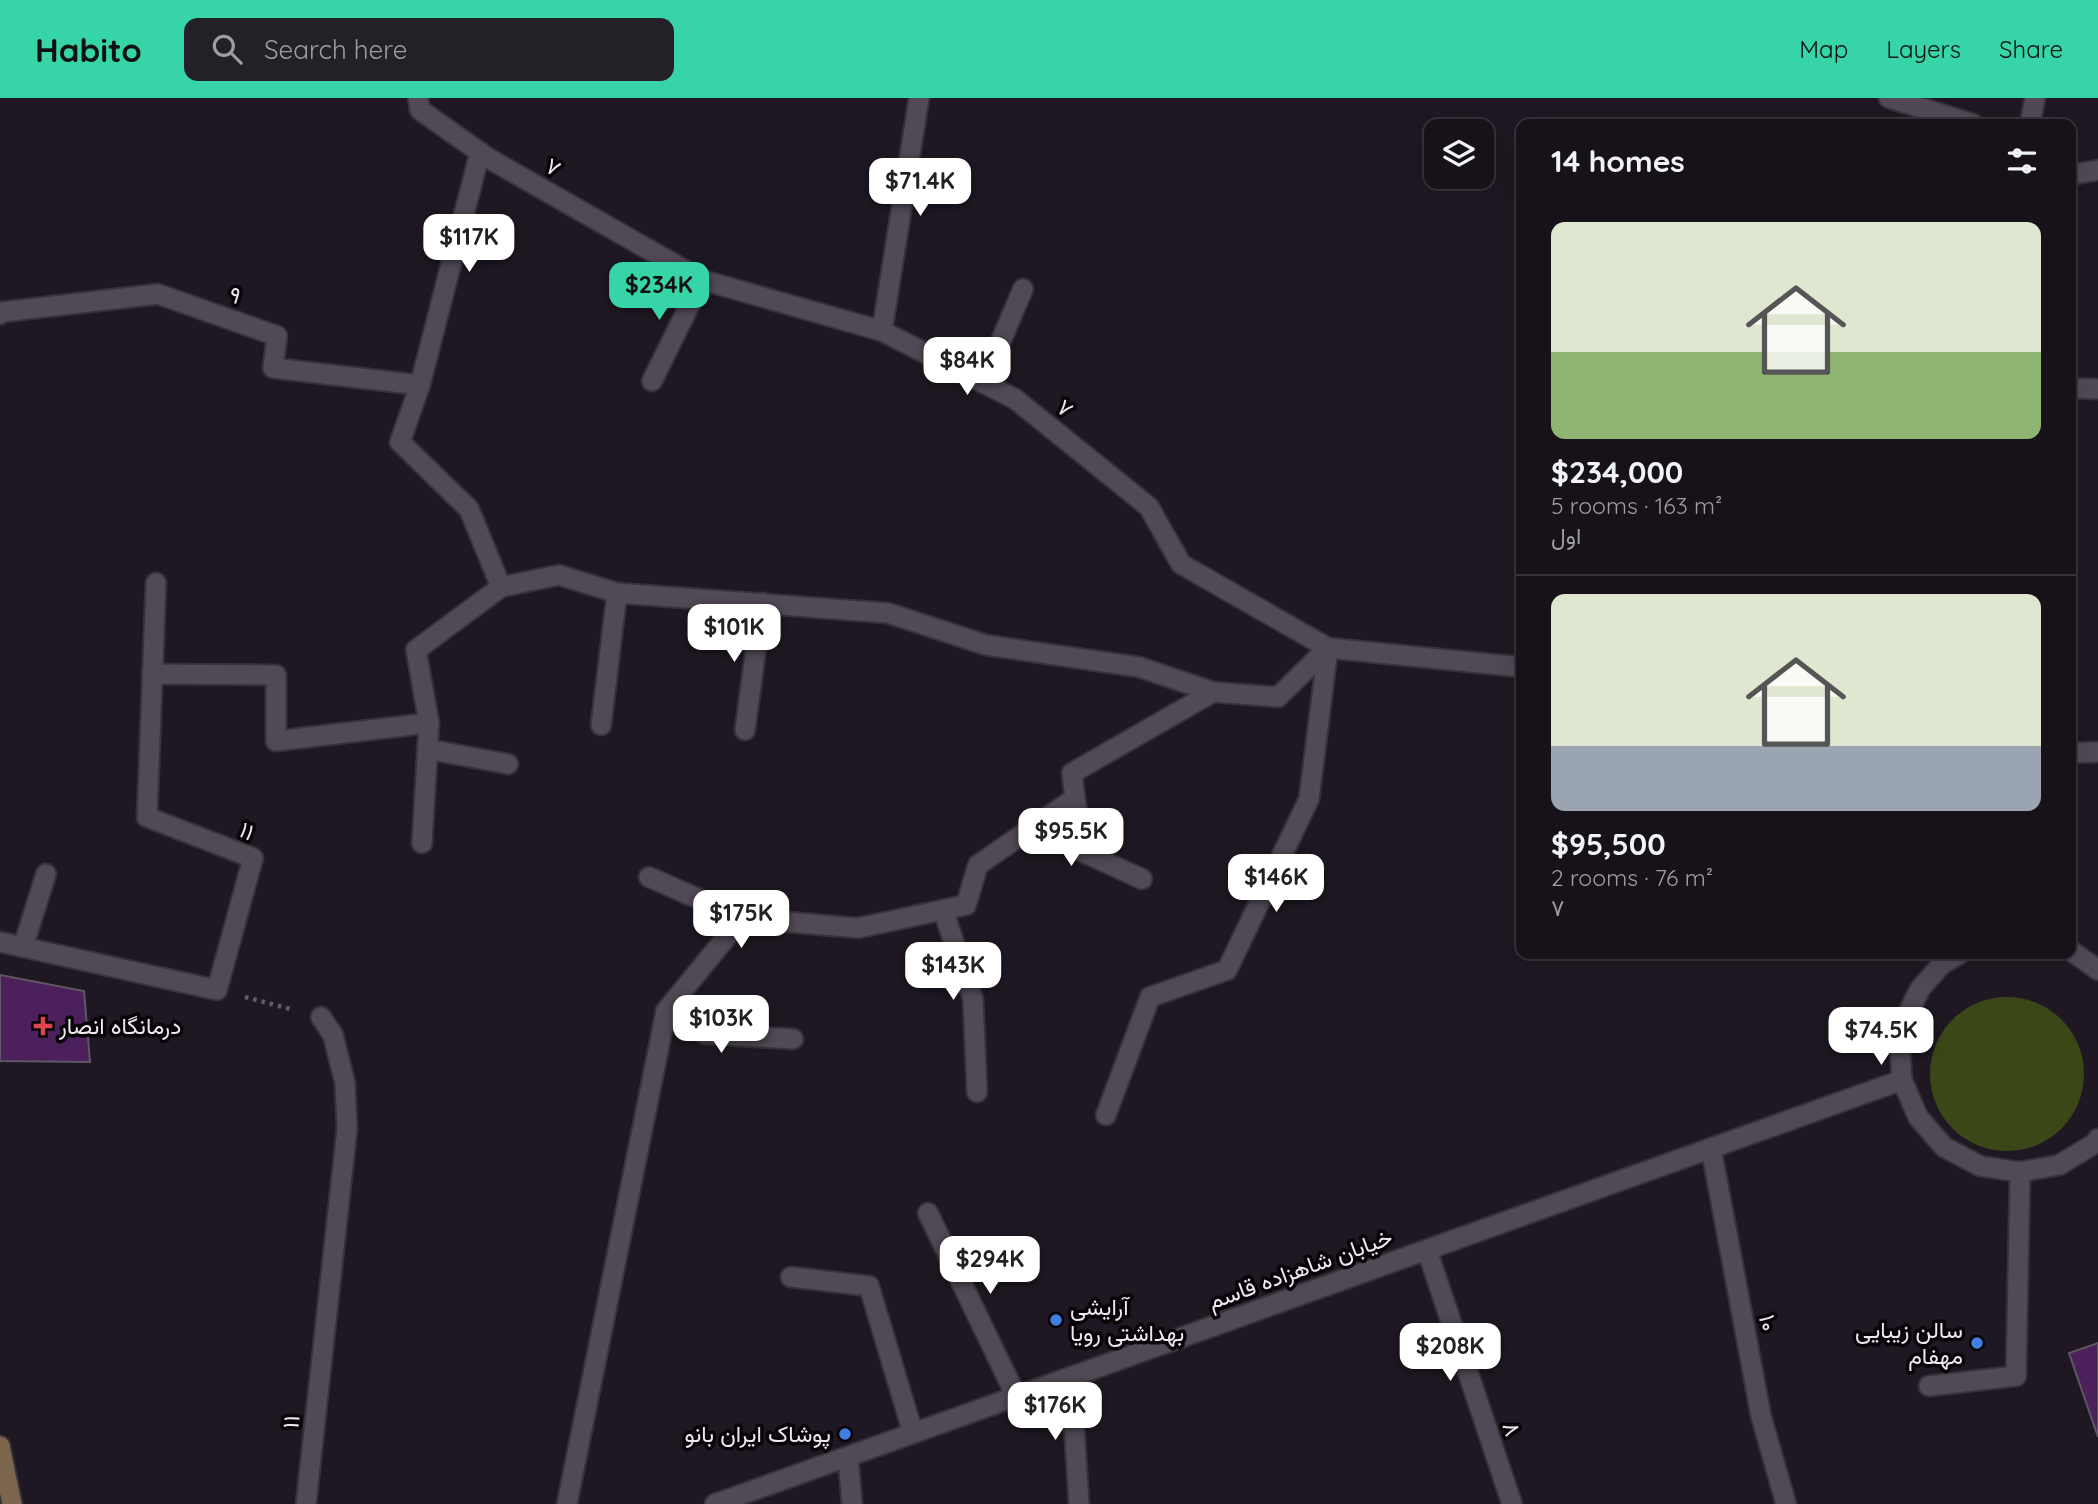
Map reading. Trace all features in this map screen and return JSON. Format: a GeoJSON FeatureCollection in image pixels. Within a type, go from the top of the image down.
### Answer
{"type":"FeatureCollection","features":[{"type":"Feature","properties":{"kind":"main road"},"geometry":{"type":"LineString","coordinates":[[0,1446],[12,1504]]}},
{"type":"Feature","properties":{"kind":"street","name":"۷"},"geometry":{"type":"LineString","coordinates":[[418,98],[420,110],[480,152],[702,280],[882,331],[1015,399],[1149,507],[1181,564],[1328,648],[1516,667]]}},
{"type":"Feature","properties":{"kind":"street"},"geometry":{"type":"LineString","coordinates":[[882,331],[919,98]]}},
{"type":"Feature","properties":{"kind":"street"},"geometry":{"type":"LineString","coordinates":[[1889,98],[1957,119]]}},
{"type":"Feature","properties":{"kind":"street"},"geometry":{"type":"LineString","coordinates":[[2031,119],[2035,98]]}},
{"type":"Feature","properties":{"kind":"street"},"geometry":{"type":"LineString","coordinates":[[480,152],[420,385],[400,442],[468,509],[501,587]]}},
{"type":"Feature","properties":{"kind":"street"},"geometry":{"type":"LineString","coordinates":[[2076,174],[2098,170]]}},
{"type":"Feature","properties":{"kind":"street"},"geometry":{"type":"LineString","coordinates":[[652,381],[702,280]]}},
{"type":"Feature","properties":{"kind":"street"},"geometry":{"type":"LineString","coordinates":[[983,383],[1023,289]]}},
{"type":"Feature","properties":{"kind":"street","name":"۹"},"geometry":{"type":"LineString","coordinates":[[0,314],[158,294],[277,336],[273,369],[420,385]]}},
{"type":"Feature","properties":{"kind":"street"},"geometry":{"type":"LineString","coordinates":[[2076,388],[2098,389]]}},
{"type":"Feature","properties":{"kind":"street"},"geometry":{"type":"LineString","coordinates":[[422,843],[429,723],[416,650],[501,587],[559,575],[618,593],[888,613],[986,645],[1139,667],[1213,692],[1278,696],[1328,648]]}},
{"type":"Feature","properties":{"kind":"street","name":"۱۱"},"geometry":{"type":"LineString","coordinates":[[156,583],[147,817],[253,858],[217,990]]}},
{"type":"Feature","properties":{"kind":"street"},"geometry":{"type":"LineString","coordinates":[[601,725],[618,593]]}},
{"type":"Feature","properties":{"kind":"street"},"geometry":{"type":"LineString","coordinates":[[745,730],[762,603]]}},
{"type":"Feature","properties":{"kind":"street"},"geometry":{"type":"LineString","coordinates":[[1106,1115],[1150,997],[1227,970],[1309,799],[1328,648]]}},
{"type":"Feature","properties":{"kind":"street"},"geometry":{"type":"LineString","coordinates":[[152,674],[276,675],[276,741],[429,723]]}},
{"type":"Feature","properties":{"kind":"street"},"geometry":{"type":"LineString","coordinates":[[1142,879],[1083,852],[1072,773],[1213,692]]}},
{"type":"Feature","properties":{"kind":"street"},"geometry":{"type":"LineString","coordinates":[[427,749],[508,764]]}},
{"type":"Feature","properties":{"kind":"street"},"geometry":{"type":"LineString","coordinates":[[2076,753],[2098,752]]}},
{"type":"Feature","properties":{"kind":"street"},"geometry":{"type":"LineString","coordinates":[[649,877],[742,918],[858,928],[966,905],[978,865],[1075,799]]}},
{"type":"Feature","properties":{"kind":"street"},"geometry":{"type":"LineString","coordinates":[[23,947],[46,874]]}},
{"type":"Feature","properties":{"kind":"street"},"geometry":{"type":"LineString","coordinates":[[943,910],[973,999],[977,1092]]}},
{"type":"Feature","properties":{"kind":"street"},"geometry":{"type":"LineString","coordinates":[[567,1504],[666,1011],[742,918]]}},
{"type":"Feature","properties":{"kind":"street"},"geometry":{"type":"LineString","coordinates":[[0,942],[217,990]]}},
{"type":"Feature","properties":{"kind":"street"},"geometry":{"type":"LineString","coordinates":[[2076,954],[2098,970]]}},
{"type":"Feature","properties":{"kind":"street"},"geometry":{"type":"LineString","coordinates":[[1951,959],[1941,965],[1920,989],[1906,1017],[1900,1048],[1902,1080],[1918,1117],[1944,1147],[1980,1166],[2020,1172],[2059,1165],[2098,1139]]}},
{"type":"Feature","properties":{"kind":"street"},"geometry":{"type":"LineString","coordinates":[[666,1011],[705,1034],[793,1039]]}},
{"type":"Feature","properties":{"kind":"street","name":"۱۱"},"geometry":{"type":"LineString","coordinates":[[306,1504],[347,1129],[345,1083],[333,1035],[321,1017]]}},
{"type":"Feature","properties":{"kind":"street","name":"خیابان شاهزاده قاسم"},"geometry":{"type":"LineString","coordinates":[[715,1504],[1902,1080]]}},
{"type":"Feature","properties":{"kind":"street","name":"۱۰"},"geometry":{"type":"LineString","coordinates":[[1711,1148],[1760,1416],[1786,1504]]}},
{"type":"Feature","properties":{"kind":"street"},"geometry":{"type":"LineString","coordinates":[[1929,1386],[2016,1376],[2020,1172]]}},
{"type":"Feature","properties":{"kind":"street"},"geometry":{"type":"LineString","coordinates":[[928,1213],[1016,1396]]}},
{"type":"Feature","properties":{"kind":"street","name":"۸"},"geometry":{"type":"LineString","coordinates":[[1427,1250],[1512,1504]]}},
{"type":"Feature","properties":{"kind":"street"},"geometry":{"type":"LineString","coordinates":[[791,1278],[869,1286],[913,1433]]}},
{"type":"Feature","properties":{"kind":"street"},"geometry":{"type":"LineString","coordinates":[[1071,1377],[1079,1504]]}},
{"type":"Feature","properties":{"kind":"street"},"geometry":{"type":"LineString","coordinates":[[848,1457],[852,1504]]}},
{"type":"Feature","properties":{"kind":"path"},"geometry":{"type":"LineString","coordinates":[[217,990],[321,1017]]}},
{"type":"Feature","properties":{"kind":"green space"},"geometry":{"type":"Polygon","coordinates":[[[2007,997],[2037,1003],[2062,1019],[2078,1044],[2084,1074],[2078,1104],[2062,1129],[2037,1145],[2007,1151],[1977,1145],[1952,1129],[1936,1104],[1930,1074],[1936,1044],[1952,1019],[1977,1003],[2007,997]]]}},
{"type":"Feature","properties":{"kind":"building","name":"درمانگاه انصار"},"geometry":{"type":"Polygon","coordinates":[[[0,975],[84,991],[90,1062],[0,1061],[0,975]]]}},
{"type":"Feature","properties":{"kind":"building"},"geometry":{"type":"Polygon","coordinates":[[[2098,1343],[2098,1437],[2069,1353],[2098,1343]]]}},
{"type":"Feature","properties":{"kind":"place","name":"درمانگاه انصار"},"geometry":{"type":"Point","coordinates":[43,1026]}},
{"type":"Feature","properties":{"kind":"place","name":"آرایشی بهداشتی رویا"},"geometry":{"type":"Point","coordinates":[1056,1320]}},
{"type":"Feature","properties":{"kind":"place","name":"سالن زیبایی مهفام"},"geometry":{"type":"Point","coordinates":[1977,1343]}},
{"type":"Feature","properties":{"kind":"place","name":"پوشاک ایران بانو"},"geometry":{"type":"Point","coordinates":[845,1434]}}]}
